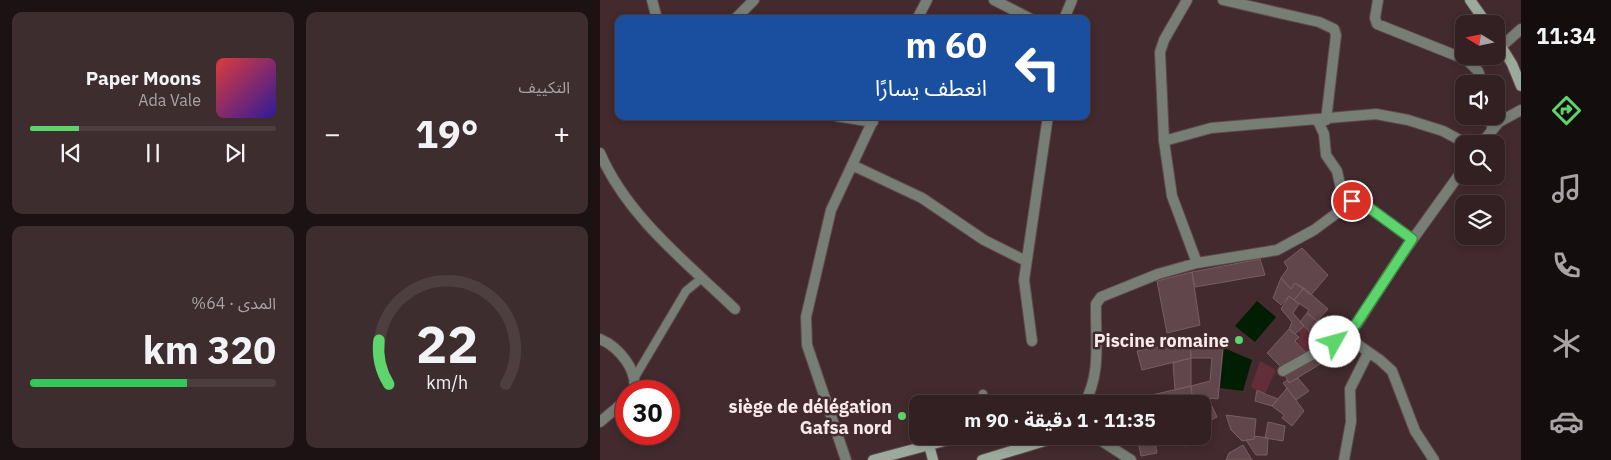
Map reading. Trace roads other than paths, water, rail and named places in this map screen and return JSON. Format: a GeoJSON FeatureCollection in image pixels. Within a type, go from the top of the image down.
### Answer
{"type":"FeatureCollection","features":[{"type":"Feature","properties":{"kind":"street"},"geometry":{"type":"LineString","coordinates":[[652,0],[656,15]]}},
{"type":"Feature","properties":{"kind":"street"},"geometry":{"type":"LineString","coordinates":[[739,15],[754,0]]}},
{"type":"Feature","properties":{"kind":"street"},"geometry":{"type":"LineString","coordinates":[[919,15],[927,0]]}},
{"type":"Feature","properties":{"kind":"street"},"geometry":{"type":"LineString","coordinates":[[994,0],[1023,15]]}},
{"type":"Feature","properties":{"kind":"street"},"geometry":{"type":"LineString","coordinates":[[1066,15],[1072,0]]}},
{"type":"Feature","properties":{"kind":"street"},"geometry":{"type":"LineString","coordinates":[[1187,0],[1164,40],[1160,52],[1164,141],[1172,196],[1197,263]]}},
{"type":"Feature","properties":{"kind":"street"},"geometry":{"type":"LineString","coordinates":[[1223,0],[1319,22],[1334,30],[1336,35],[1322,119],[1326,155],[1337,171],[1341,189],[1348,203]]}},
{"type":"Feature","properties":{"kind":"street"},"geometry":{"type":"LineString","coordinates":[[1378,0],[1375,18],[1378,24],[1467,60],[1478,70],[1480,75]]}},
{"type":"Feature","properties":{"kind":"street"},"geometry":{"type":"LineString","coordinates":[[1470,0],[1481,15]]}},
{"type":"Feature","properties":{"kind":"street"},"geometry":{"type":"LineString","coordinates":[[1505,38],[1521,29]]}},
{"type":"Feature","properties":{"kind":"street"},"geometry":{"type":"LineString","coordinates":[[1505,54],[1521,86]]}},
{"type":"Feature","properties":{"kind":"street"},"geometry":{"type":"LineString","coordinates":[[1488,135],[1500,122],[1521,110]]}},
{"type":"Feature","properties":{"kind":"street"},"geometry":{"type":"LineString","coordinates":[[1164,141],[1211,128],[1376,114],[1408,120],[1434,128],[1455,138]]}},
{"type":"Feature","properties":{"kind":"street"},"geometry":{"type":"LineString","coordinates":[[846,460],[808,345],[806,317],[831,210],[874,120]]}},
{"type":"Feature","properties":{"kind":"street"},"geometry":{"type":"LineString","coordinates":[[1032,341],[1024,280],[1047,120]]}},
{"type":"Feature","properties":{"kind":"street"},"geometry":{"type":"LineString","coordinates":[[1491,125],[1492,130]]}},
{"type":"Feature","properties":{"kind":"street"},"geometry":{"type":"LineString","coordinates":[[600,153],[616,187],[632,208],[736,309]]}},
{"type":"Feature","properties":{"kind":"street"},"geometry":{"type":"LineString","coordinates":[[852,165],[922,198],[984,240],[1026,261]]}},
{"type":"Feature","properties":{"kind":"street"},"geometry":{"type":"LineString","coordinates":[[1283,371],[1344,335],[1356,324],[1412,239],[1455,182]]}},
{"type":"Feature","properties":{"kind":"street"},"geometry":{"type":"LineString","coordinates":[[1089,395],[1093,389],[1097,368],[1096,304],[1101,297],[1158,274],[1197,263],[1277,250],[1314,230],[1352,201],[1364,204],[1412,239]]}},
{"type":"Feature","properties":{"kind":"street"},"geometry":{"type":"LineString","coordinates":[[1344,335],[1380,360],[1392,371],[1415,430],[1434,460]]}},
{"type":"Feature","properties":{"kind":"street"},"geometry":{"type":"LineString","coordinates":[[600,339],[622,356],[631,368],[634,377]]}},
{"type":"Feature","properties":{"kind":"street"},"geometry":{"type":"LineString","coordinates":[[1344,460],[1351,422],[1350,389],[1368,353]]}},
{"type":"Feature","properties":{"kind":"street"},"geometry":{"type":"LineString","coordinates":[[600,422],[615,409]]}},
{"type":"Feature","properties":{"kind":"street"},"geometry":{"type":"LineString","coordinates":[[873,460],[929,445],[933,460]]}},
{"type":"Feature","properties":{"kind":"street"},"geometry":{"type":"LineString","coordinates":[[982,460],[1032,445]]}},
{"type":"Feature","properties":{"kind":"street"},"geometry":{"type":"LineString","coordinates":[[1108,445],[1131,460]]}},
{"type":"Feature","properties":{"kind":"lane"},"geometry":{"type":"LineString","coordinates":[[634,377],[686,291],[702,278]]}},
{"type":"Feature","properties":{"kind":"place","name":"Piscine romaine"},"geometry":{"type":"Point","coordinates":[1239,340]}},
{"type":"Feature","properties":{"kind":"place","name":"siège de délégation Gafsa nord"},"geometry":{"type":"Point","coordinates":[902,416]}}]}
